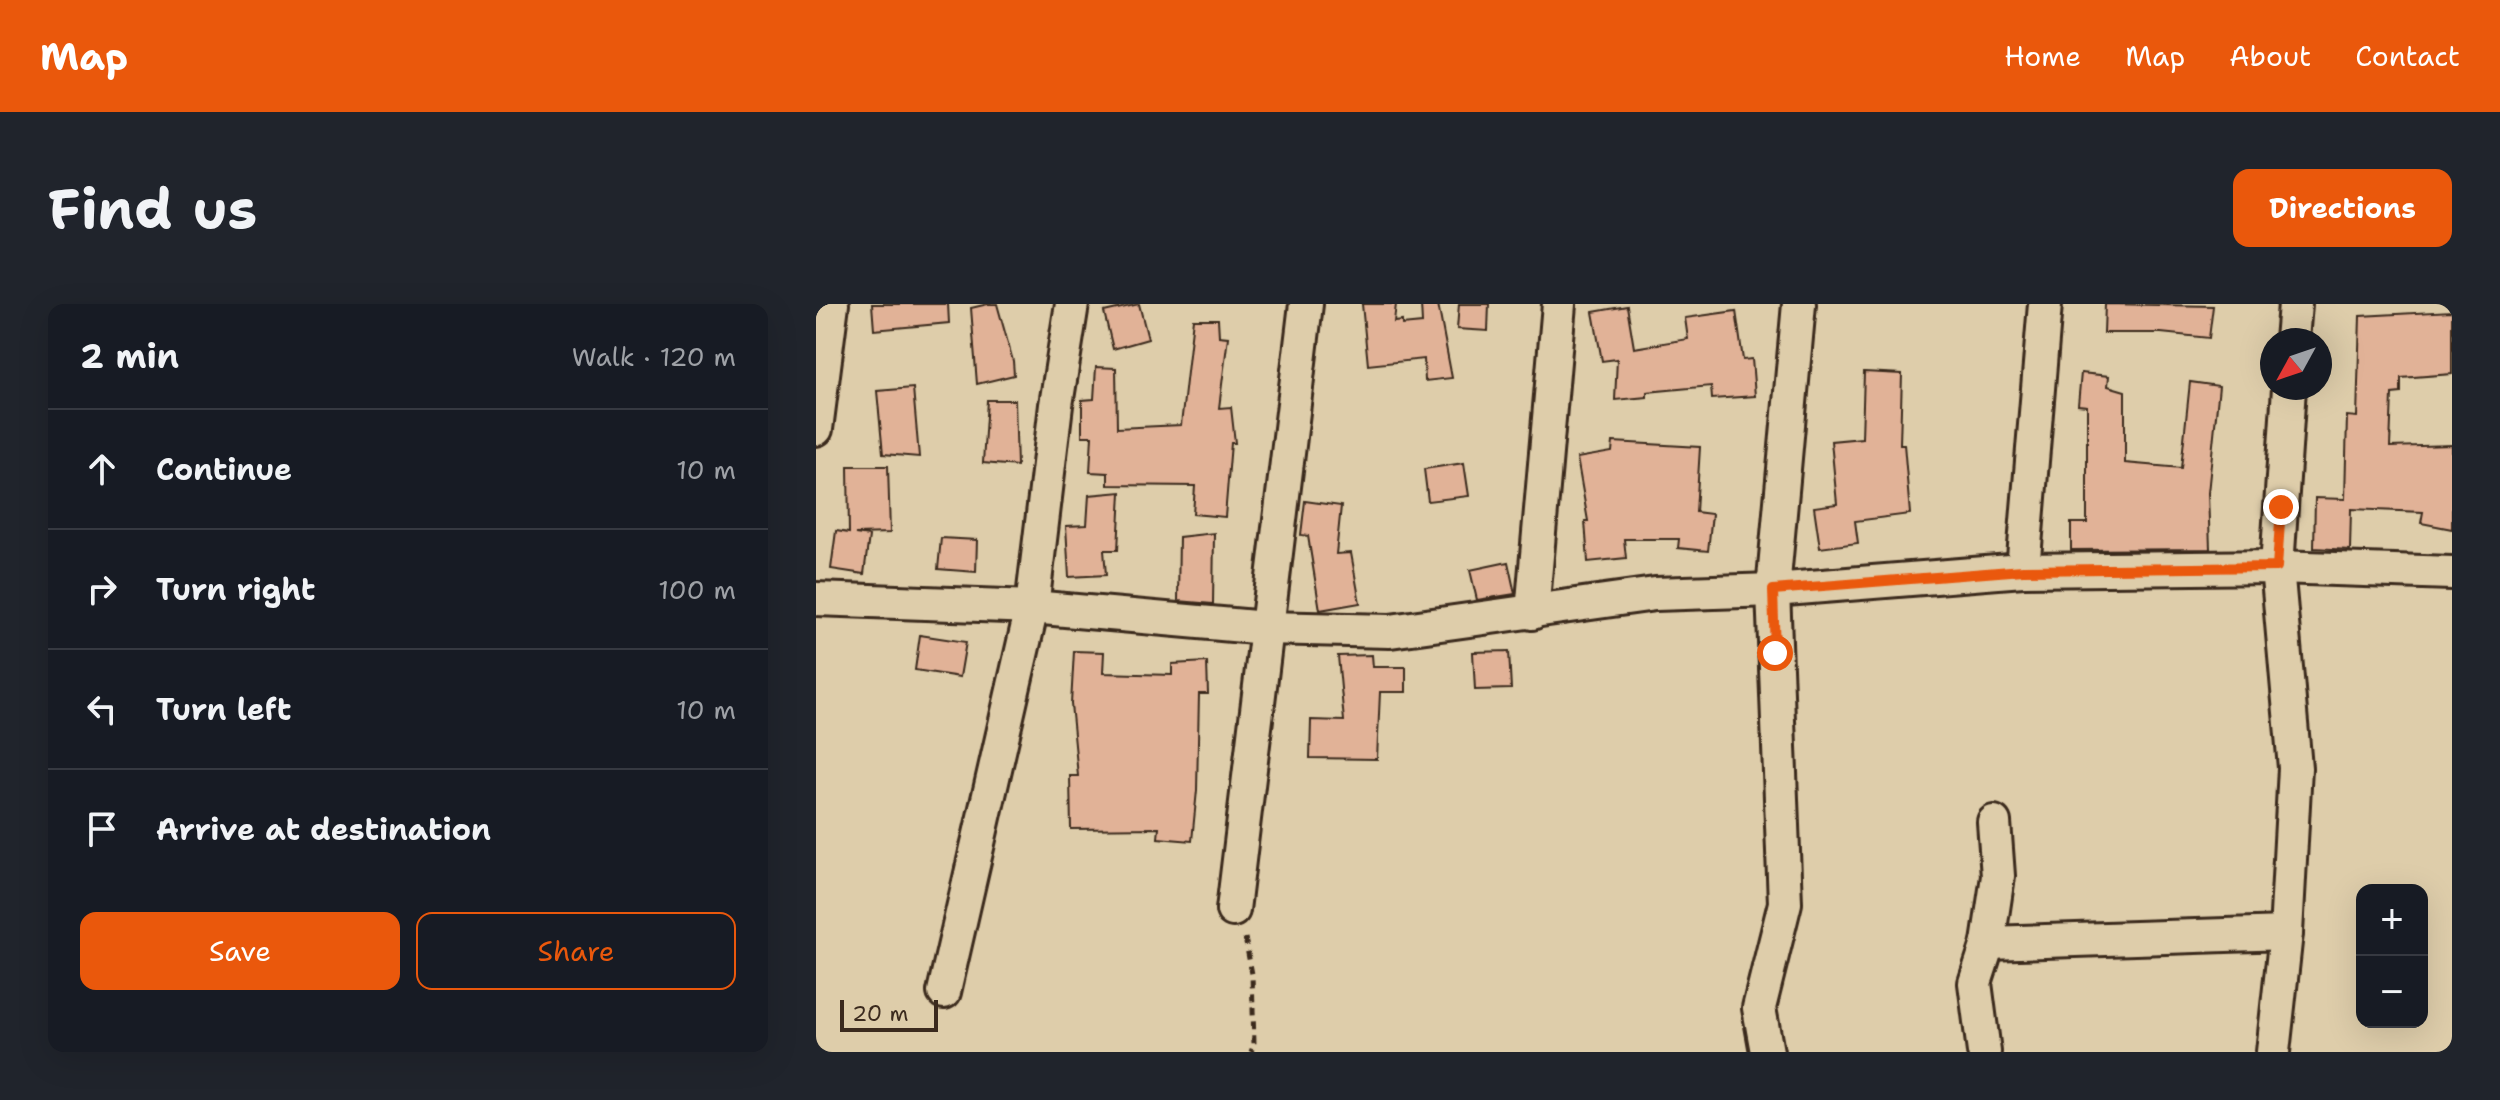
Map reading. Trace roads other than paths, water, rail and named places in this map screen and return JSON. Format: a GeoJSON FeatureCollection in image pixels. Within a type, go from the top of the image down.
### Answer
{"type":"FeatureCollection","features":[{"type":"Feature","properties":{"kind":"street"},"geometry":{"type":"LineString","coordinates":[[816,429],[832,304]]}},
{"type":"Feature","properties":{"kind":"street"},"geometry":{"type":"LineString","coordinates":[[944,992],[1032,607],[1056,405],[1072,304]]}},
{"type":"Feature","properties":{"kind":"street"},"geometry":{"type":"LineString","coordinates":[[1233,910],[1306,304]]}},
{"type":"Feature","properties":{"kind":"street"},"geometry":{"type":"LineString","coordinates":[[1532,613],[1559,304]]}},
{"type":"Feature","properties":{"kind":"street"},"geometry":{"type":"LineString","coordinates":[[1767,1052],[1759,1008],[1785,903],[1773,590],[1799,304]]}},
{"type":"Feature","properties":{"kind":"street"},"geometry":{"type":"LineString","coordinates":[[2023,570],[2045,304]]}},
{"type":"Feature","properties":{"kind":"street"},"geometry":{"type":"LineString","coordinates":[[2293,328],[2295,304]]}},
{"type":"Feature","properties":{"kind":"street"},"geometry":{"type":"LineString","coordinates":[[2273,1052],[2294,836],[2295,768],[2277,567],[2288,400]]}},
{"type":"Feature","properties":{"kind":"street"},"geometry":{"type":"LineString","coordinates":[[816,599],[1032,607],[1266,628],[1390,631],[1655,594],[1773,590],[2023,570],[2277,567],[2452,573]]}},
{"type":"Feature","properties":{"kind":"street"},"geometry":{"type":"LineString","coordinates":[[1984,1052],[1975,983],[1988,943],[1998,876],[1994,822]]}},
{"type":"Feature","properties":{"kind":"street"},"geometry":{"type":"LineString","coordinates":[[1988,943],[2286,933]]}}]}
